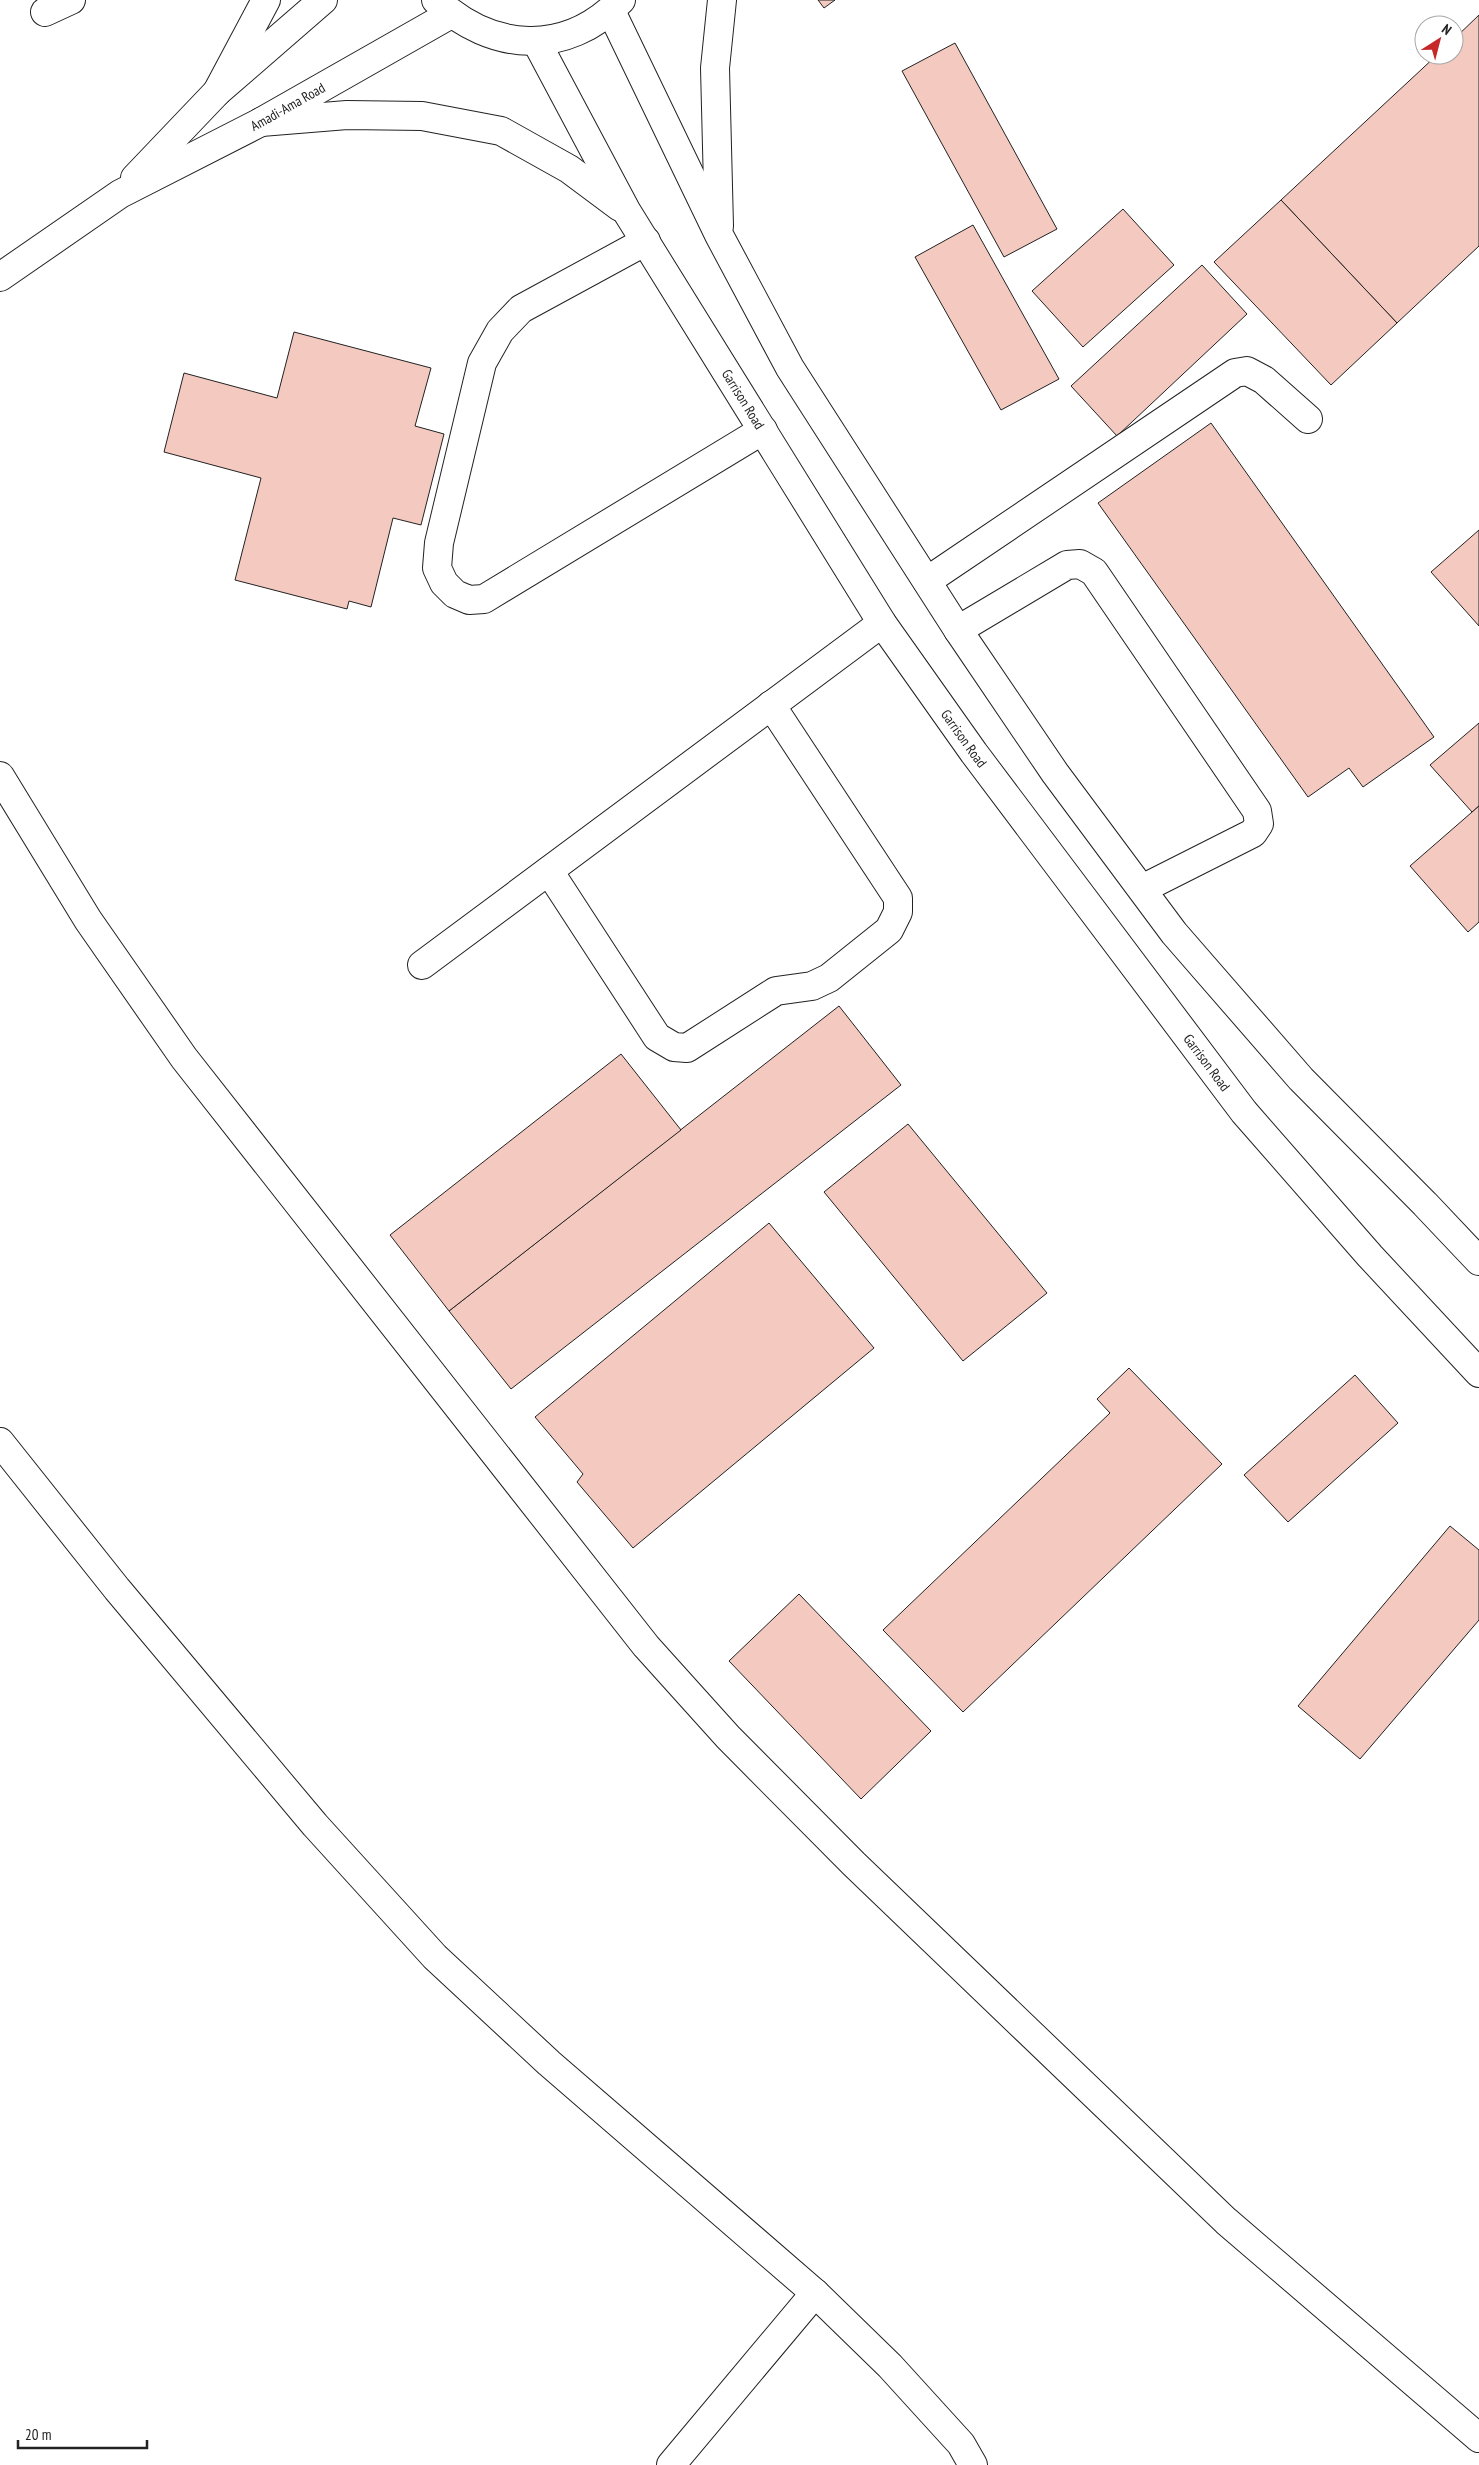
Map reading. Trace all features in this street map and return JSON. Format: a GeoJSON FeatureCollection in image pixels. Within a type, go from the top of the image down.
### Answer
{"type":"FeatureCollection","features":[{"type":"Feature","properties":{"kind":"main road"},"geometry":{"type":"LineString","coordinates":[[45,12],[71,0]]}},
{"type":"Feature","properties":{"kind":"main road"},"geometry":{"type":"LineString","coordinates":[[217,92],[266,0]]}},
{"type":"Feature","properties":{"kind":"main road","name":"Amadi-Ama Road"},"geometry":{"type":"LineString","coordinates":[[120,194],[217,92],[323,0]]}},
{"type":"Feature","properties":{"kind":"main road"},"geometry":{"type":"LineString","coordinates":[[719,234],[716,68],[722,0]]}},
{"type":"Feature","properties":{"kind":"main road"},"geometry":{"type":"LineString","coordinates":[[443,7],[476,30],[498,37],[536,41],[562,37],[588,26],[616,6],[719,234],[790,368],[958,630],[1055,773],[1174,933],[1301,1079],[1479,1261]]}},
{"type":"Feature","properties":{"kind":"main road","name":"Amadi-Ama Road"},"geometry":{"type":"LineString","coordinates":[[0,277],[120,194],[261,122],[443,7]]}},
{"type":"Feature","properties":{"kind":"main road","name":"Garrison Road"},"geometry":{"type":"LineString","coordinates":[[536,41],[627,212],[882,623],[974,753],[1244,1112],[1370,1256],[1479,1373]]}},
{"type":"Feature","properties":{"kind":"main road"},"geometry":{"type":"LineString","coordinates":[[261,122],[347,115],[422,116],[501,131],[569,168],[627,212]]}},
{"type":"Feature","properties":{"kind":"main road"},"geometry":{"type":"LineString","coordinates":[[646,241],[521,309],[500,331],[482,363],[439,542],[437,568],[444,583],[455,594],[469,600],[484,599],[763,430]]}},
{"type":"Feature","properties":{"kind":"main road"},"geometry":{"type":"LineString","coordinates":[[927,581],[1235,373],[1247,371],[1264,380],[1308,419]]}},
{"type":"Feature","properties":{"kind":"main road"},"geometry":{"type":"LineString","coordinates":[[958,630],[1068,565],[1080,564],[1094,572],[1257,811],[1259,824],[1253,833],[1142,889]]}},
{"type":"Feature","properties":{"kind":"main road"},"geometry":{"type":"LineString","coordinates":[[422,965],[882,623]]}},
{"type":"Feature","properties":{"kind":"main road"},"geometry":{"type":"LineString","coordinates":[[549,871],[657,1038],[674,1047],[688,1048],[776,991],[812,986],[829,978],[889,930],[898,912],[898,898],[771,705]]}},
{"type":"Feature","properties":{"kind":"main road"},"geometry":{"type":"LineString","coordinates":[[0,776],[88,920],[184,1058],[646,1646],[721,1730],[854,1864],[1226,2221],[1479,2438]]}},
{"type":"Feature","properties":{"kind":"main road"},"geometry":{"type":"LineString","coordinates":[[0,1442],[117,1589],[308,1817],[435,1957],[549,2063],[815,2293],[890,2366],[961,2444],[973,2465]]}},
{"type":"Feature","properties":{"kind":"main road"},"geometry":{"type":"LineString","coordinates":[[671,2465],[815,2293]]}},
{"type":"Feature","properties":{"kind":"building"},"geometry":{"type":"Polygon","coordinates":[[[818,0],[835,0],[824,8],[818,0]]]}},
{"type":"Feature","properties":{"kind":"building"},"geometry":{"type":"Polygon","coordinates":[[[1479,15],[1479,246],[1397,323],[1281,200],[1426,65],[1464,65],[1464,29],[1479,15]]]}},
{"type":"Feature","properties":{"kind":"building"},"geometry":{"type":"Polygon","coordinates":[[[955,43],[1057,229],[1004,257],[902,71],[955,43]]]}},
{"type":"Feature","properties":{"kind":"building"},"geometry":{"type":"Polygon","coordinates":[[[1281,200],[1397,323],[1331,385],[1214,262],[1281,200]]]}},
{"type":"Feature","properties":{"kind":"building"},"geometry":{"type":"Polygon","coordinates":[[[1123,209],[1174,265],[1083,347],[1032,291],[1123,209]]]}},
{"type":"Feature","properties":{"kind":"building"},"geometry":{"type":"Polygon","coordinates":[[[973,225],[1059,379],[1001,410],[915,257],[973,225]]]}},
{"type":"Feature","properties":{"kind":"building"},"geometry":{"type":"Polygon","coordinates":[[[1202,265],[1247,314],[1117,436],[1071,386],[1202,265]]]}},
{"type":"Feature","properties":{"kind":"building"},"geometry":{"type":"Polygon","coordinates":[[[294,332],[431,368],[415,426],[444,434],[421,525],[393,518],[371,607],[349,601],[347,609],[235,580],[261,478],[164,452],[184,373],[277,398],[294,332]]]}},
{"type":"Feature","properties":{"kind":"building"},"geometry":{"type":"Polygon","coordinates":[[[1211,423],[1434,737],[1363,787],[1349,768],[1308,797],[1098,503],[1211,423]]]}},
{"type":"Feature","properties":{"kind":"building"},"geometry":{"type":"Polygon","coordinates":[[[1479,530],[1479,626],[1431,572],[1479,530]]]}},
{"type":"Feature","properties":{"kind":"building"},"geometry":{"type":"Polygon","coordinates":[[[1479,723],[1479,806],[1472,812],[1430,765],[1479,723]]]}},
{"type":"Feature","properties":{"kind":"building"},"geometry":{"type":"Polygon","coordinates":[[[1479,806],[1479,922],[1468,932],[1410,866],[1479,806]]]}},
{"type":"Feature","properties":{"kind":"building"},"geometry":{"type":"Polygon","coordinates":[[[839,1006],[901,1085],[511,1389],[449,1311],[839,1006]]]}},
{"type":"Feature","properties":{"kind":"building"},"geometry":{"type":"Polygon","coordinates":[[[621,1054],[681,1130],[449,1311],[390,1235],[621,1054]]]}},
{"type":"Feature","properties":{"kind":"building"},"geometry":{"type":"Polygon","coordinates":[[[908,1124],[1047,1293],[963,1361],[824,1192],[908,1124]]]}},
{"type":"Feature","properties":{"kind":"building"},"geometry":{"type":"Polygon","coordinates":[[[769,1223],[874,1348],[633,1548],[577,1482],[583,1474],[535,1417],[769,1223]]]}},
{"type":"Feature","properties":{"kind":"building"},"geometry":{"type":"Polygon","coordinates":[[[1129,1368],[1222,1464],[963,1712],[883,1630],[1110,1413],[1097,1399],[1129,1368]]]}},
{"type":"Feature","properties":{"kind":"building"},"geometry":{"type":"Polygon","coordinates":[[[1355,1375],[1398,1423],[1288,1522],[1244,1475],[1355,1375]]]}},
{"type":"Feature","properties":{"kind":"building"},"geometry":{"type":"Polygon","coordinates":[[[1450,1526],[1479,1550],[1479,1620],[1360,1759],[1298,1706],[1450,1526]]]}},
{"type":"Feature","properties":{"kind":"building"},"geometry":{"type":"Polygon","coordinates":[[[799,1594],[931,1731],[861,1799],[729,1661],[799,1594]]]}}]}
